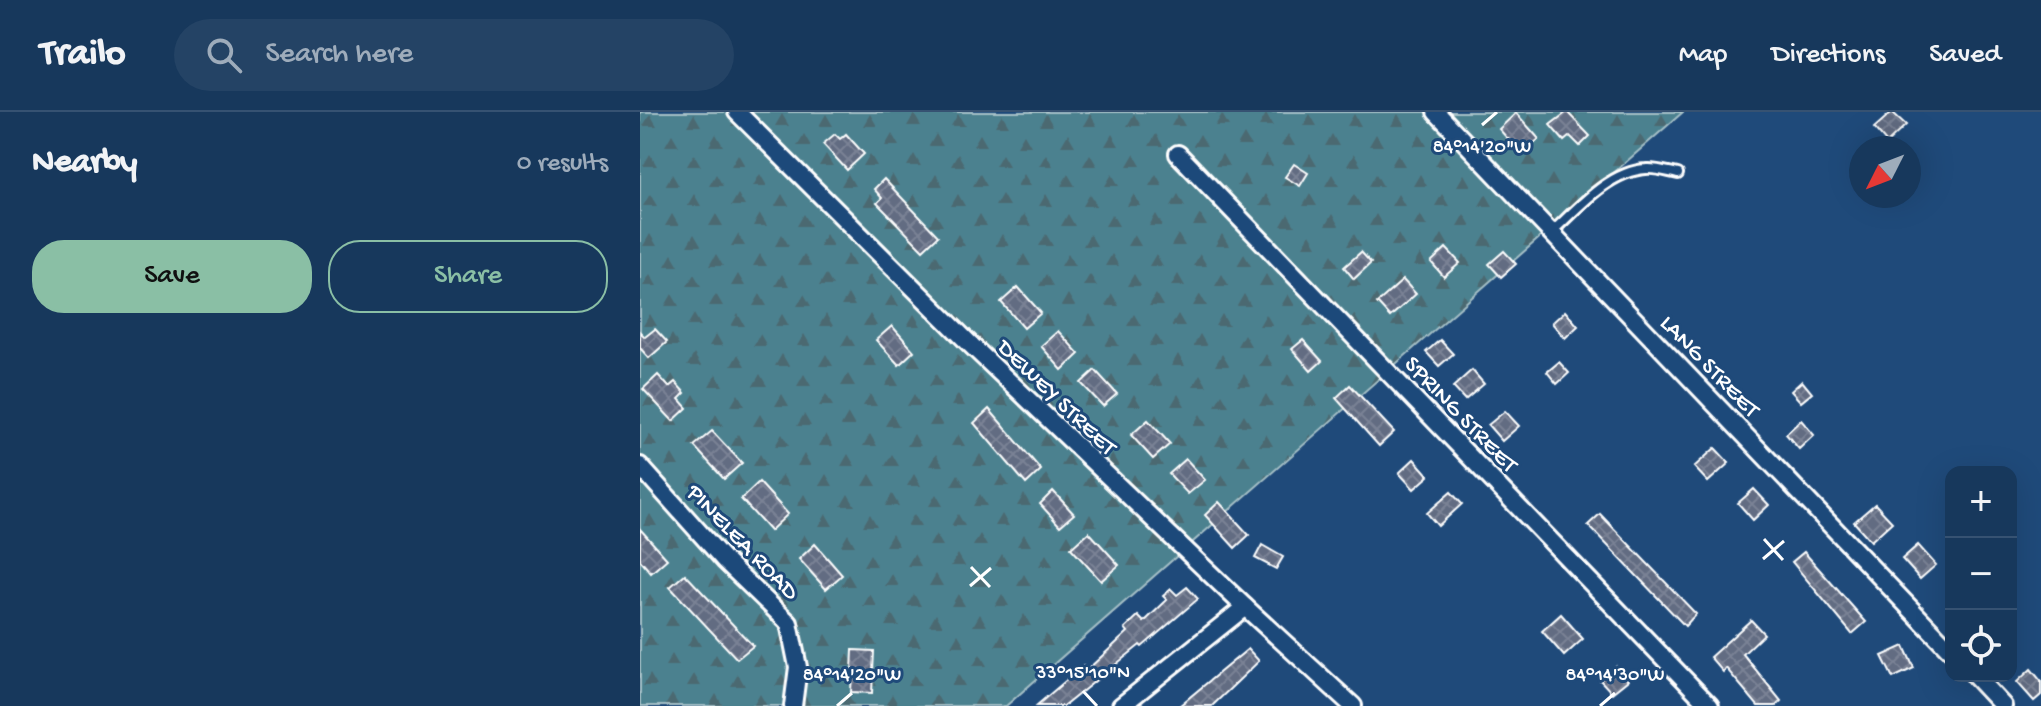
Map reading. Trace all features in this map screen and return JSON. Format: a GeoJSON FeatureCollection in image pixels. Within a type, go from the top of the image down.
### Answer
{"type":"FeatureCollection","features":[{"type":"Feature","properties":{"kind":"street","name":"DEWEY STREET"},"geometry":{"type":"LineString","coordinates":[[737,112],[949,324],[1353,706]]}},
{"type":"Feature","properties":{"kind":"street","name":"LANG STREET"},"geometry":{"type":"LineString","coordinates":[[1436,112],[1945,645]]}},
{"type":"Feature","properties":{"kind":"street","name":"SPRING STREET"},"geometry":{"type":"LineString","coordinates":[[1178,154],[1710,706]]}},
{"type":"Feature","properties":{"kind":"street","name":"PINELEA ROAD"},"geometry":{"type":"LineString","coordinates":[[640,466],[724,560],[789,623],[798,667],[793,706]]}},
{"type":"Feature","properties":{"kind":"street"},"geometry":{"type":"LineString","coordinates":[[1121,706],[1245,607]]}},
{"type":"Feature","properties":{"kind":"street"},"geometry":{"type":"LineString","coordinates":[[1981,682],[2003,706]]}},
{"type":"Feature","properties":{"kind":"lane"},"geometry":{"type":"LineString","coordinates":[[1551,233],[1594,193],[1625,174],[1646,169],[1678,174]]}},
{"type":"Feature","properties":{"kind":"green space"},"geometry":{"type":"Polygon","coordinates":[[[640,112],[1683,112],[1006,706],[640,706],[640,112]]]}},
{"type":"Feature","properties":{"kind":"building"},"geometry":{"type":"Polygon","coordinates":[[[1567,112],[1590,136],[1580,146],[1570,136],[1564,141],[1550,125],[1567,112]]]}},
{"type":"Feature","properties":{"kind":"building"},"geometry":{"type":"Polygon","coordinates":[[[1892,112],[1906,125],[1894,136],[1881,136],[1874,128],[1892,112]]]}},
{"type":"Feature","properties":{"kind":"building"},"geometry":{"type":"Polygon","coordinates":[[[1516,113],[1539,139],[1528,148],[1524,143],[1517,149],[1499,129],[1516,113]]]}},
{"type":"Feature","properties":{"kind":"building"},"geometry":{"type":"Polygon","coordinates":[[[835,134],[840,139],[846,134],[864,154],[847,170],[823,144],[835,134]]]}},
{"type":"Feature","properties":{"kind":"building"},"geometry":{"type":"Polygon","coordinates":[[[1294,164],[1308,173],[1300,186],[1285,177],[1294,164]]]}},
{"type":"Feature","properties":{"kind":"building"},"geometry":{"type":"Polygon","coordinates":[[[884,179],[938,236],[923,250],[877,203],[882,198],[874,189],[884,179]]]}},
{"type":"Feature","properties":{"kind":"building"},"geometry":{"type":"Polygon","coordinates":[[[1446,248],[1460,263],[1444,277],[1431,262],[1446,248]]]}},
{"type":"Feature","properties":{"kind":"building"},"geometry":{"type":"Polygon","coordinates":[[[1504,251],[1516,264],[1501,277],[1489,264],[1504,251]]]}},
{"type":"Feature","properties":{"kind":"building"},"geometry":{"type":"Polygon","coordinates":[[[1361,252],[1371,263],[1354,279],[1344,267],[1361,252]]]}},
{"type":"Feature","properties":{"kind":"building"},"geometry":{"type":"Polygon","coordinates":[[[1403,280],[1416,294],[1390,317],[1377,303],[1403,280]]]}},
{"type":"Feature","properties":{"kind":"building"},"geometry":{"type":"Polygon","coordinates":[[[1018,287],[1041,313],[1024,328],[1001,302],[1018,287]]]}},
{"type":"Feature","properties":{"kind":"building"},"geometry":{"type":"Polygon","coordinates":[[[1565,311],[1578,326],[1565,338],[1552,323],[1565,311]]]}},
{"type":"Feature","properties":{"kind":"building"},"geometry":{"type":"Polygon","coordinates":[[[892,326],[914,351],[899,365],[876,340],[892,326]]]}},
{"type":"Feature","properties":{"kind":"building"},"geometry":{"type":"Polygon","coordinates":[[[655,329],[667,342],[649,358],[640,348],[640,332],[645,337],[655,329]]]}},
{"type":"Feature","properties":{"kind":"building"},"geometry":{"type":"Polygon","coordinates":[[[1058,331],[1079,354],[1062,370],[1041,346],[1058,331]]]}},
{"type":"Feature","properties":{"kind":"building"},"geometry":{"type":"Polygon","coordinates":[[[1303,340],[1322,361],[1311,371],[1292,349],[1303,340]]]}},
{"type":"Feature","properties":{"kind":"building"},"geometry":{"type":"Polygon","coordinates":[[[1440,340],[1453,354],[1439,366],[1426,352],[1440,340]]]}},
{"type":"Feature","properties":{"kind":"building"},"geometry":{"type":"Polygon","coordinates":[[[1559,362],[1569,373],[1557,384],[1547,372],[1559,362]]]}},
{"type":"Feature","properties":{"kind":"building"},"geometry":{"type":"Polygon","coordinates":[[[1095,370],[1117,394],[1103,406],[1081,383],[1095,370]]]}},
{"type":"Feature","properties":{"kind":"building"},"geometry":{"type":"Polygon","coordinates":[[[1472,370],[1484,384],[1465,400],[1453,387],[1472,370]]]}},
{"type":"Feature","properties":{"kind":"building"},"geometry":{"type":"Polygon","coordinates":[[[658,375],[669,387],[675,382],[685,393],[679,399],[687,408],[673,421],[643,389],[658,375]]]}},
{"type":"Feature","properties":{"kind":"building"},"geometry":{"type":"Polygon","coordinates":[[[1802,381],[1812,393],[1801,402],[1791,391],[1802,381]]]}},
{"type":"Feature","properties":{"kind":"building"},"geometry":{"type":"Polygon","coordinates":[[[1350,385],[1394,432],[1379,446],[1336,398],[1350,385]]]}},
{"type":"Feature","properties":{"kind":"building"},"geometry":{"type":"Polygon","coordinates":[[[989,409],[1041,470],[1026,484],[974,423],[989,409]]]}},
{"type":"Feature","properties":{"kind":"building"},"geometry":{"type":"Polygon","coordinates":[[[1505,411],[1519,426],[1502,441],[1488,425],[1505,411]]]}},
{"type":"Feature","properties":{"kind":"building"},"geometry":{"type":"Polygon","coordinates":[[[1148,420],[1170,444],[1153,459],[1131,435],[1148,420]]]}},
{"type":"Feature","properties":{"kind":"building"},"geometry":{"type":"Polygon","coordinates":[[[1801,420],[1814,435],[1799,449],[1786,434],[1801,420]]]}},
{"type":"Feature","properties":{"kind":"building"},"geometry":{"type":"Polygon","coordinates":[[[712,431],[742,463],[724,479],[694,446],[712,431]]]}},
{"type":"Feature","properties":{"kind":"building"},"geometry":{"type":"Polygon","coordinates":[[[1715,448],[1729,463],[1708,482],[1694,467],[1715,448]]]}},
{"type":"Feature","properties":{"kind":"building"},"geometry":{"type":"Polygon","coordinates":[[[1186,459],[1205,480],[1188,494],[1169,474],[1186,459]]]}},
{"type":"Feature","properties":{"kind":"building"},"geometry":{"type":"Polygon","coordinates":[[[1414,459],[1429,476],[1414,489],[1399,473],[1414,459]]]}},
{"type":"Feature","properties":{"kind":"building"},"geometry":{"type":"Polygon","coordinates":[[[759,482],[788,514],[770,531],[741,499],[759,482]]]}},
{"type":"Feature","properties":{"kind":"building"},"geometry":{"type":"Polygon","coordinates":[[[1754,489],[1769,505],[1753,520],[1738,503],[1754,489]]]}},
{"type":"Feature","properties":{"kind":"building"},"geometry":{"type":"Polygon","coordinates":[[[1053,491],[1074,514],[1060,526],[1040,504],[1053,491]]]}},
{"type":"Feature","properties":{"kind":"building"},"geometry":{"type":"Polygon","coordinates":[[[1451,492],[1462,504],[1438,526],[1427,513],[1451,492]]]}},
{"type":"Feature","properties":{"kind":"building"},"geometry":{"type":"Polygon","coordinates":[[[1219,502],[1249,535],[1235,548],[1205,515],[1219,502]]]}},
{"type":"Feature","properties":{"kind":"building"},"geometry":{"type":"Polygon","coordinates":[[[1875,504],[1892,522],[1871,541],[1854,522],[1875,504]]]}},
{"type":"Feature","properties":{"kind":"building"},"geometry":{"type":"Polygon","coordinates":[[[1600,514],[1696,614],[1685,626],[1588,525],[1600,514]]]}},
{"type":"Feature","properties":{"kind":"building"},"geometry":{"type":"Polygon","coordinates":[[[640,529],[667,559],[651,573],[640,560],[640,529]]]}},
{"type":"Feature","properties":{"kind":"building"},"geometry":{"type":"Polygon","coordinates":[[[1089,532],[1119,565],[1101,581],[1071,548],[1089,532]]]}},
{"type":"Feature","properties":{"kind":"building"},"geometry":{"type":"Polygon","coordinates":[[[815,544],[842,575],[826,589],[799,559],[815,544]]]}},
{"type":"Feature","properties":{"kind":"building"},"geometry":{"type":"Polygon","coordinates":[[[1262,545],[1283,557],[1276,569],[1255,558],[1262,545]]]}},
{"type":"Feature","properties":{"kind":"building"},"geometry":{"type":"Polygon","coordinates":[[[1918,545],[1936,565],[1920,579],[1902,559],[1918,545]]]}},
{"type":"Feature","properties":{"kind":"building"},"geometry":{"type":"Polygon","coordinates":[[[1804,552],[1866,622],[1852,634],[1792,562],[1804,552]]]}},
{"type":"Feature","properties":{"kind":"building"},"geometry":{"type":"Polygon","coordinates":[[[685,574],[753,646],[737,659],[670,587],[685,574]]]}},
{"type":"Feature","properties":{"kind":"building"},"geometry":{"type":"Polygon","coordinates":[[[1187,587],[1198,599],[1142,647],[1140,645],[1064,706],[1036,706],[1083,666],[1087,670],[1128,632],[1125,628],[1138,616],[1144,622],[1167,600],[1163,596],[1171,589],[1177,595],[1187,587]]]}},
{"type":"Feature","properties":{"kind":"building"},"geometry":{"type":"Polygon","coordinates":[[[1561,614],[1583,639],[1564,656],[1542,631],[1561,614]]]}},
{"type":"Feature","properties":{"kind":"building"},"geometry":{"type":"Polygon","coordinates":[[[1751,620],[1764,634],[1743,654],[1781,701],[1776,706],[1758,706],[1726,668],[1723,672],[1710,657],[1751,620]]]}},
{"type":"Feature","properties":{"kind":"building"},"geometry":{"type":"Polygon","coordinates":[[[1904,646],[1914,668],[1893,678],[1882,656],[1904,646]]]}},
{"type":"Feature","properties":{"kind":"building"},"geometry":{"type":"Polygon","coordinates":[[[1248,649],[1259,661],[1212,706],[1179,706],[1248,649]]]}},
{"type":"Feature","properties":{"kind":"building"},"geometry":{"type":"Polygon","coordinates":[[[853,650],[874,651],[872,693],[851,692],[853,650]]]}},
{"type":"Feature","properties":{"kind":"building"},"geometry":{"type":"Polygon","coordinates":[[[1616,666],[1628,680],[1612,693],[1600,680],[1616,666]]]}},
{"type":"Feature","properties":{"kind":"building"},"geometry":{"type":"Polygon","coordinates":[[[2031,669],[2041,681],[2041,695],[2034,701],[2017,682],[2031,669]]]}}]}
